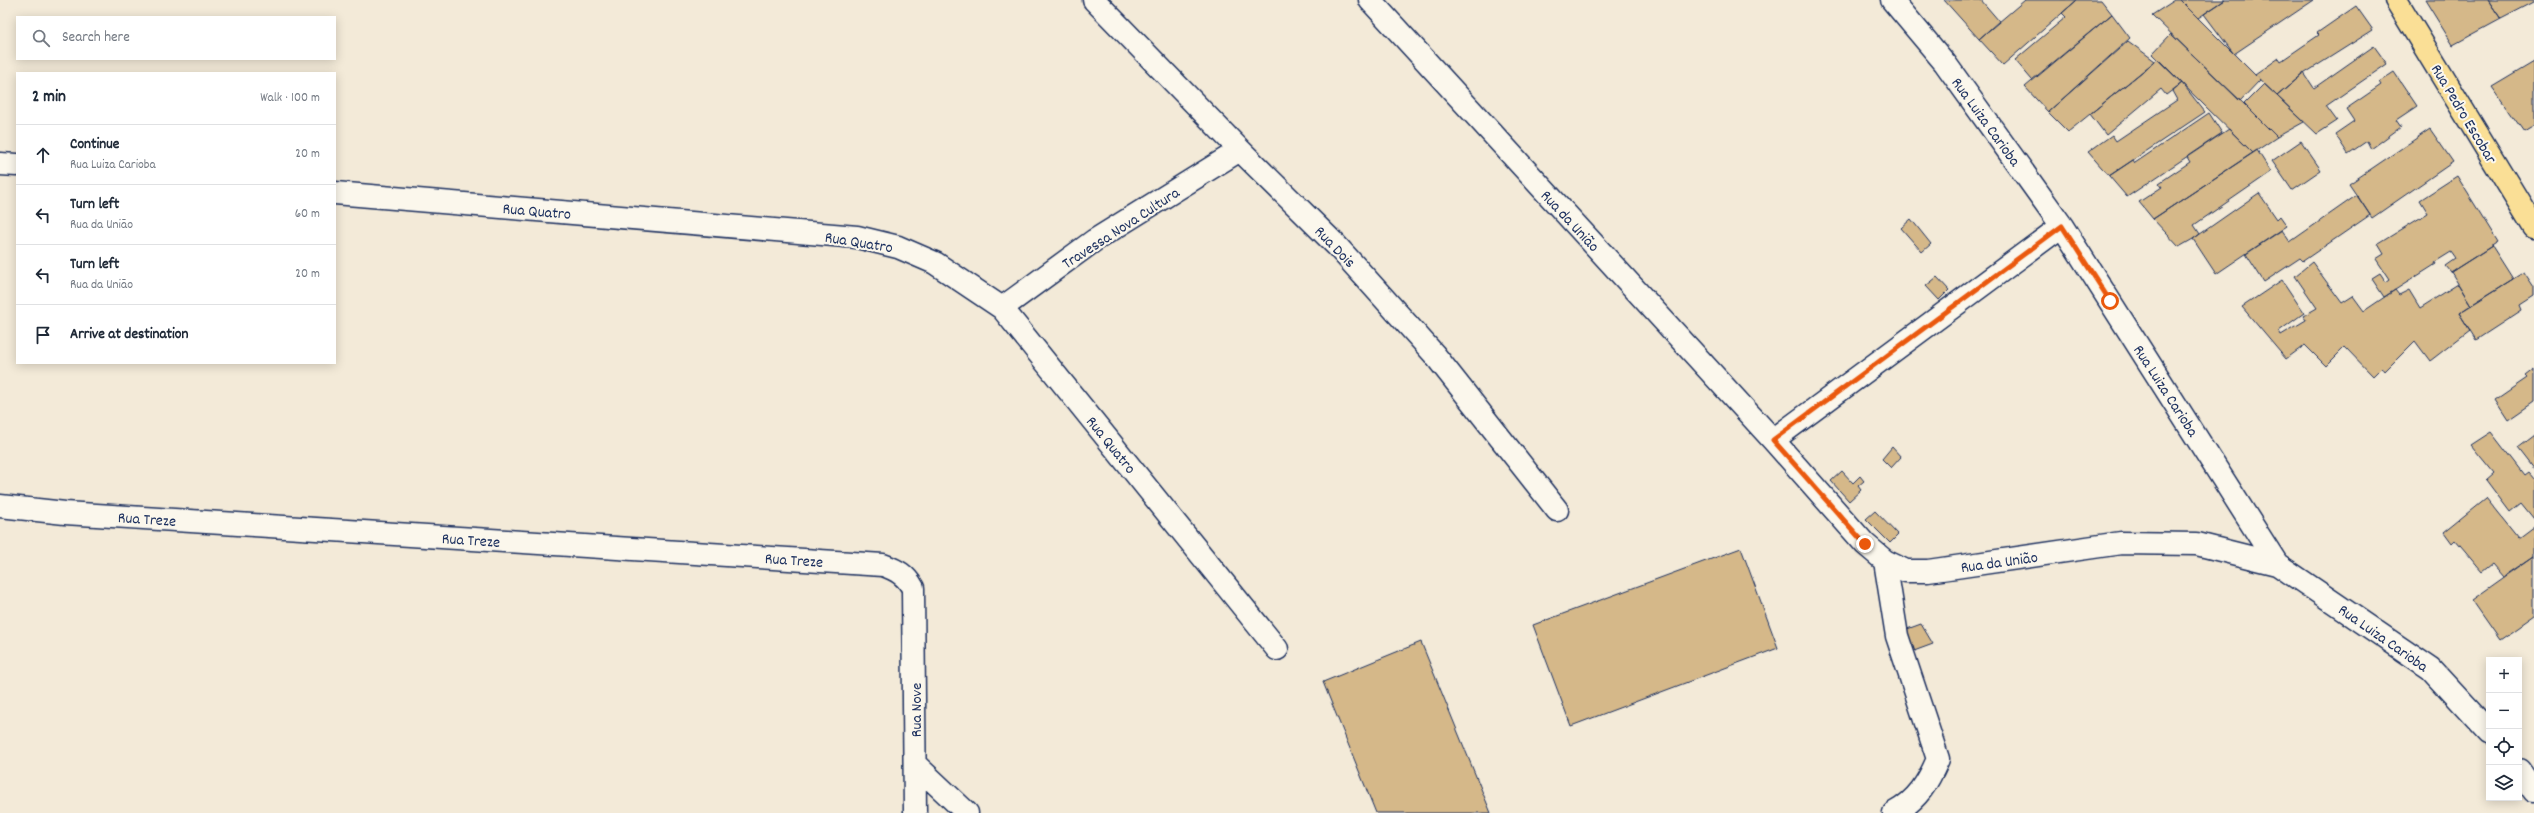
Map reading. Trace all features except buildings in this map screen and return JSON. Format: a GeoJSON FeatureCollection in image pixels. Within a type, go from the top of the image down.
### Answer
{"type":"FeatureCollection","features":[{"type":"Feature","properties":{"kind":"main road","name":"Rua Pedro Escobar"},"geometry":{"type":"LineString","coordinates":[[2396,0],[2534,227]]}},
{"type":"Feature","properties":{"kind":"street","name":"Rua Dois"},"geometry":{"type":"LineString","coordinates":[[1094,0],[1240,150],[1336,244],[1423,343],[1557,510]]}},
{"type":"Feature","properties":{"kind":"street","name":"Rua da União"},"geometry":{"type":"LineString","coordinates":[[1370,0],[1773,440],[1865,544],[1885,561],[1906,571],[1928,571],[2121,543],[2136,543],[2197,544],[2277,564]]}},
{"type":"Feature","properties":{"kind":"street","name":"Rua Luiza Carioba"},"geometry":{"type":"LineString","coordinates":[[1892,0],[1945,63],[2062,226],[2277,564],[2431,669],[2486,729]]}},
{"type":"Feature","properties":{"kind":"street","name":"Travessa Nova Cultura"},"geometry":{"type":"LineString","coordinates":[[1002,308],[1095,240],[1240,150]]}},
{"type":"Feature","properties":{"kind":"street"},"geometry":{"type":"LineString","coordinates":[[0,164],[16,165]]}},
{"type":"Feature","properties":{"kind":"street","name":"Rua Quatro"},"geometry":{"type":"LineString","coordinates":[[336,193],[857,237],[898,247],[935,263],[1002,308],[1277,649]]}},
{"type":"Feature","properties":{"kind":"street"},"geometry":{"type":"LineString","coordinates":[[1773,440],[2062,226]]}},
{"type":"Feature","properties":{"kind":"street","name":"Rua Treze"},"geometry":{"type":"LineString","coordinates":[[0,506],[73,514],[883,565],[897,570],[908,578],[913,588],[915,607]]}},
{"type":"Feature","properties":{"kind":"street"},"geometry":{"type":"LineString","coordinates":[[1885,561],[1897,636],[1938,759],[1927,785],[1902,809],[1894,813]]}},
{"type":"Feature","properties":{"kind":"street","name":"Rua Nove"},"geometry":{"type":"LineString","coordinates":[[915,607],[915,813]]}},
{"type":"Feature","properties":{"kind":"street"},"geometry":{"type":"LineString","coordinates":[[915,764],[967,813]]}},
{"type":"Feature","properties":{"kind":"street"},"geometry":{"type":"LineString","coordinates":[[2522,774],[2534,791]]}},
{"type":"Feature","properties":{"kind":"route"},"geometry":{"type":"LineString","coordinates":[[1865,544],[1773,440],[2062,226],[2110,301]]}}]}
